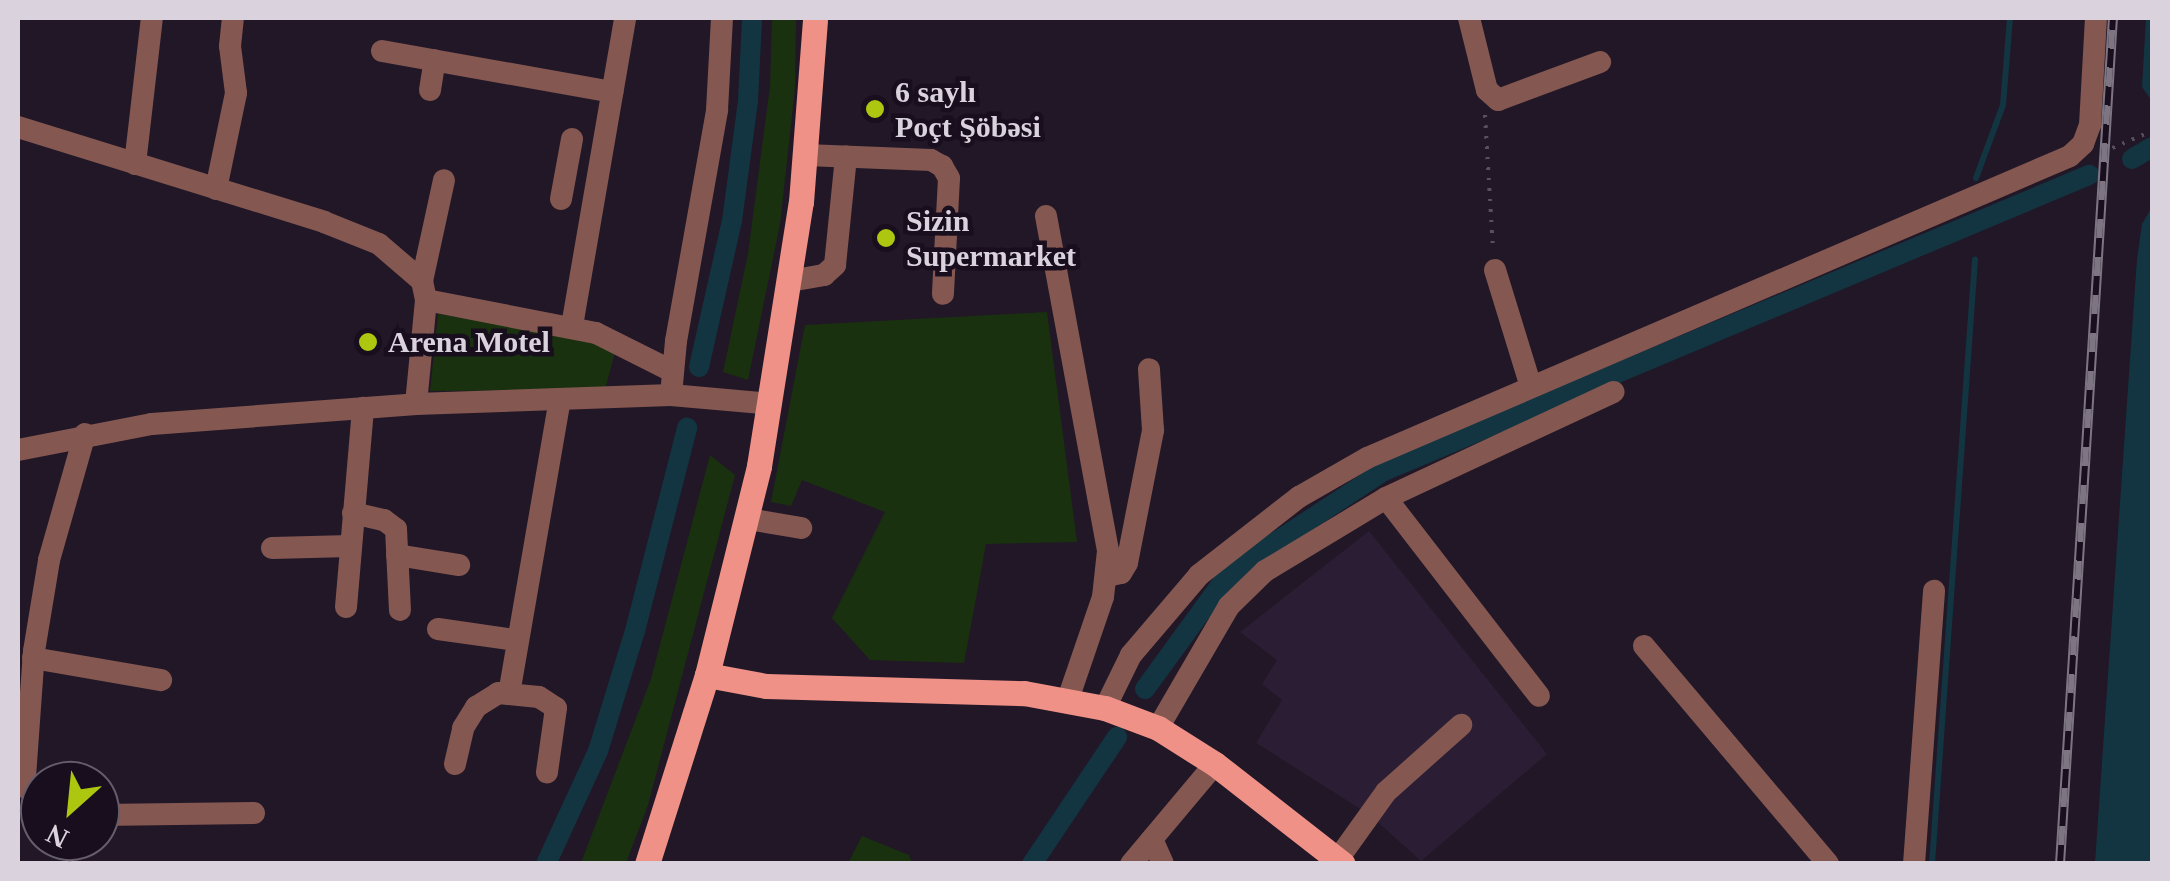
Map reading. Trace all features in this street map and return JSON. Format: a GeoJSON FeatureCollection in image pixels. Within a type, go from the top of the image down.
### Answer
{"type":"FeatureCollection","features":[{"type":"Feature","properties":{"kind":"main road"},"geometry":{"type":"LineString","coordinates":[[648,864],[707,675],[748,519],[771,404],[806,156],[815,18]]}},
{"type":"Feature","properties":{"kind":"main road"},"geometry":{"type":"LineString","coordinates":[[707,675],[766,686],[980,690],[1068,699],[1105,708],[1158,728],[1215,764],[1341,861]]}},
{"type":"Feature","properties":{"kind":"street"},"geometry":{"type":"LineString","coordinates":[[135,164],[152,18]]}},
{"type":"Feature","properties":{"kind":"street"},"geometry":{"type":"LineString","coordinates":[[216,189],[236,93],[230,46],[233,18]]}},
{"type":"Feature","properties":{"kind":"street"},"geometry":{"type":"LineString","coordinates":[[572,326],[625,18]]}},
{"type":"Feature","properties":{"kind":"street"},"geometry":{"type":"LineString","coordinates":[[672,383],[716,110],[722,18]]}},
{"type":"Feature","properties":{"kind":"street"},"geometry":{"type":"LineString","coordinates":[[1470,18],[1490,96],[1506,100],[1600,62]]}},
{"type":"Feature","properties":{"kind":"street"},"geometry":{"type":"LineString","coordinates":[[1105,708],[1130,655],[1199,575],[1252,530],[1367,458],[2070,156],[2083,144],[2090,124],[2096,18]]}},
{"type":"Feature","properties":{"kind":"street"},"geometry":{"type":"LineString","coordinates":[[382,51],[612,92]]}},
{"type":"Feature","properties":{"kind":"street"},"geometry":{"type":"LineString","coordinates":[[430,90],[435,60]]}},
{"type":"Feature","properties":{"kind":"street"},"geometry":{"type":"LineString","coordinates":[[18,127],[379,244],[424,290],[572,326],[619,342],[672,383]]}},
{"type":"Feature","properties":{"kind":"street"},"geometry":{"type":"LineString","coordinates":[[572,139],[563,190],[596,186]]}},
{"type":"Feature","properties":{"kind":"street"},"geometry":{"type":"LineString","coordinates":[[806,156],[931,160],[942,166],[949,178],[943,294]]}},
{"type":"Feature","properties":{"kind":"street"},"geometry":{"type":"LineString","coordinates":[[790,281],[824,275],[835,265],[846,156]]}},
{"type":"Feature","properties":{"kind":"street"},"geometry":{"type":"LineString","coordinates":[[416,404],[424,290],[444,180]]}},
{"type":"Feature","properties":{"kind":"street"},"geometry":{"type":"LineString","coordinates":[[1046,216],[1108,551],[1107,576],[1068,699]]}},
{"type":"Feature","properties":{"kind":"street"},"geometry":{"type":"LineString","coordinates":[[1495,270],[1530,386]]}},
{"type":"Feature","properties":{"kind":"street"},"geometry":{"type":"LineString","coordinates":[[1107,576],[1121,573],[1127,563],[1154,430],[1149,368]]}},
{"type":"Feature","properties":{"kind":"street"},"geometry":{"type":"LineString","coordinates":[[18,450],[152,424],[416,404],[560,399],[672,383],[771,404]]}},
{"type":"Feature","properties":{"kind":"street"},"geometry":{"type":"LineString","coordinates":[[1158,728],[1214,628],[1264,570],[1386,498],[1613,392]]}},
{"type":"Feature","properties":{"kind":"street"},"geometry":{"type":"LineString","coordinates":[[509,694],[515,640],[560,399]]}},
{"type":"Feature","properties":{"kind":"street"},"geometry":{"type":"LineString","coordinates":[[346,607],[362,408]]}},
{"type":"Feature","properties":{"kind":"street"},"geometry":{"type":"LineString","coordinates":[[25,761],[33,658],[49,560],[85,434]]}},
{"type":"Feature","properties":{"kind":"street"},"geometry":{"type":"LineString","coordinates":[[1386,498],[1539,696]]}},
{"type":"Feature","properties":{"kind":"street"},"geometry":{"type":"LineString","coordinates":[[352,513],[392,524],[400,610]]}},
{"type":"Feature","properties":{"kind":"street"},"geometry":{"type":"LineString","coordinates":[[748,519],[801,528]]}},
{"type":"Feature","properties":{"kind":"street"},"geometry":{"type":"LineString","coordinates":[[272,548],[350,546]]}},
{"type":"Feature","properties":{"kind":"street"},"geometry":{"type":"LineString","coordinates":[[397,556],[459,565]]}},
{"type":"Feature","properties":{"kind":"street"},"geometry":{"type":"LineString","coordinates":[[1914,864],[1934,591]]}},
{"type":"Feature","properties":{"kind":"street"},"geometry":{"type":"LineString","coordinates":[[438,629],[515,640]]}},
{"type":"Feature","properties":{"kind":"street"},"geometry":{"type":"LineString","coordinates":[[1644,646],[1828,864]]}},
{"type":"Feature","properties":{"kind":"street"},"geometry":{"type":"LineString","coordinates":[[33,658],[162,680]]}},
{"type":"Feature","properties":{"kind":"street"},"geometry":{"type":"LineString","coordinates":[[455,764],[462,728],[476,707],[498,693],[539,697],[556,708],[547,772]]}},
{"type":"Feature","properties":{"kind":"street"},"geometry":{"type":"LineString","coordinates":[[1341,861],[1386,792],[1462,724]]}},
{"type":"Feature","properties":{"kind":"street"},"geometry":{"type":"LineString","coordinates":[[1131,864],[1215,764]]}},
{"type":"Feature","properties":{"kind":"street"},"geometry":{"type":"LineString","coordinates":[[120,815],[254,813]]}},
{"type":"Feature","properties":{"kind":"street"},"geometry":{"type":"LineString","coordinates":[[1152,839],[1164,864]]}},
{"type":"Feature","properties":{"kind":"path"},"geometry":{"type":"LineString","coordinates":[[1490,96],[1484,115],[1495,270]]}},
{"type":"Feature","properties":{"kind":"path"},"geometry":{"type":"LineString","coordinates":[[2083,144],[2104,153],[2152,131]]}},
{"type":"Feature","properties":{"kind":"shaded area"},"geometry":{"type":"Polygon","coordinates":[[[1369,531],[1547,754],[1421,861],[1370,815],[1256,743],[1282,700],[1262,684],[1277,660],[1240,632],[1369,531]]]}},
{"type":"Feature","properties":{"kind":"green space"},"geometry":{"type":"Polygon","coordinates":[[[772,18],[796,18],[795,88],[780,224],[748,380],[723,372],[748,254],[770,86],[772,18]]]}},
{"type":"Feature","properties":{"kind":"green space"},"geometry":{"type":"Polygon","coordinates":[[[1047,312],[1077,542],[986,544],[964,663],[870,660],[832,618],[885,512],[802,480],[791,506],[771,502],[805,325],[1047,312]]]}},
{"type":"Feature","properties":{"kind":"green space"},"geometry":{"type":"Polygon","coordinates":[[[438,314],[570,334],[615,352],[605,390],[430,391],[438,314]]]}},
{"type":"Feature","properties":{"kind":"green space"},"geometry":{"type":"Polygon","coordinates":[[[710,455],[735,475],[648,805],[626,863],[581,863],[651,679],[710,455]]]}},
{"type":"Feature","properties":{"kind":"green space"},"geometry":{"type":"Polygon","coordinates":[[[862,836],[909,855],[912,863],[848,863],[862,836]]]}},
{"type":"Feature","properties":{"kind":"water"},"geometry":{"type":"Polygon","coordinates":[[[2146,18],[2152,18],[2152,101],[2142,87],[2146,18]]]}},
{"type":"Feature","properties":{"kind":"water"},"geometry":{"type":"Polygon","coordinates":[[[2152,207],[2152,863],[2095,863],[2137,259],[2142,224],[2152,207]]]}},
{"type":"Feature","properties":{"kind":"waterway"},"geometry":{"type":"LineString","coordinates":[[699,367],[732,221],[748,101],[752,18]]}},
{"type":"Feature","properties":{"kind":"waterway"},"geometry":{"type":"LineString","coordinates":[[1976,178],[2003,105],[2010,18]]}},
{"type":"Feature","properties":{"kind":"waterway"},"geometry":{"type":"LineString","coordinates":[[2132,159],[2152,147]]}},
{"type":"Feature","properties":{"kind":"waterway"},"geometry":{"type":"LineString","coordinates":[[1145,689],[1222,583],[1256,555],[1384,471],[2089,175]]}},
{"type":"Feature","properties":{"kind":"waterway"},"geometry":{"type":"LineString","coordinates":[[1932,864],[1975,260]]}},
{"type":"Feature","properties":{"kind":"waterway"},"geometry":{"type":"LineString","coordinates":[[546,864],[598,751],[635,631],[687,428]]}},
{"type":"Feature","properties":{"kind":"waterway"},"geometry":{"type":"LineString","coordinates":[[1032,864],[1117,737]]}},
{"type":"Feature","properties":{"kind":"railway"},"geometry":{"type":"LineString","coordinates":[[2060,864],[2113,18]]}},
{"type":"Feature","properties":{"kind":"place","name":"6 saylı Poçt Şöbəsi"},"geometry":{"type":"Point","coordinates":[875,109]}},
{"type":"Feature","properties":{"kind":"place","name":"Sizin Supermarket"},"geometry":{"type":"Point","coordinates":[886,238]}},
{"type":"Feature","properties":{"kind":"place","name":"Arena Motel"},"geometry":{"type":"Point","coordinates":[368,342]}}]}
